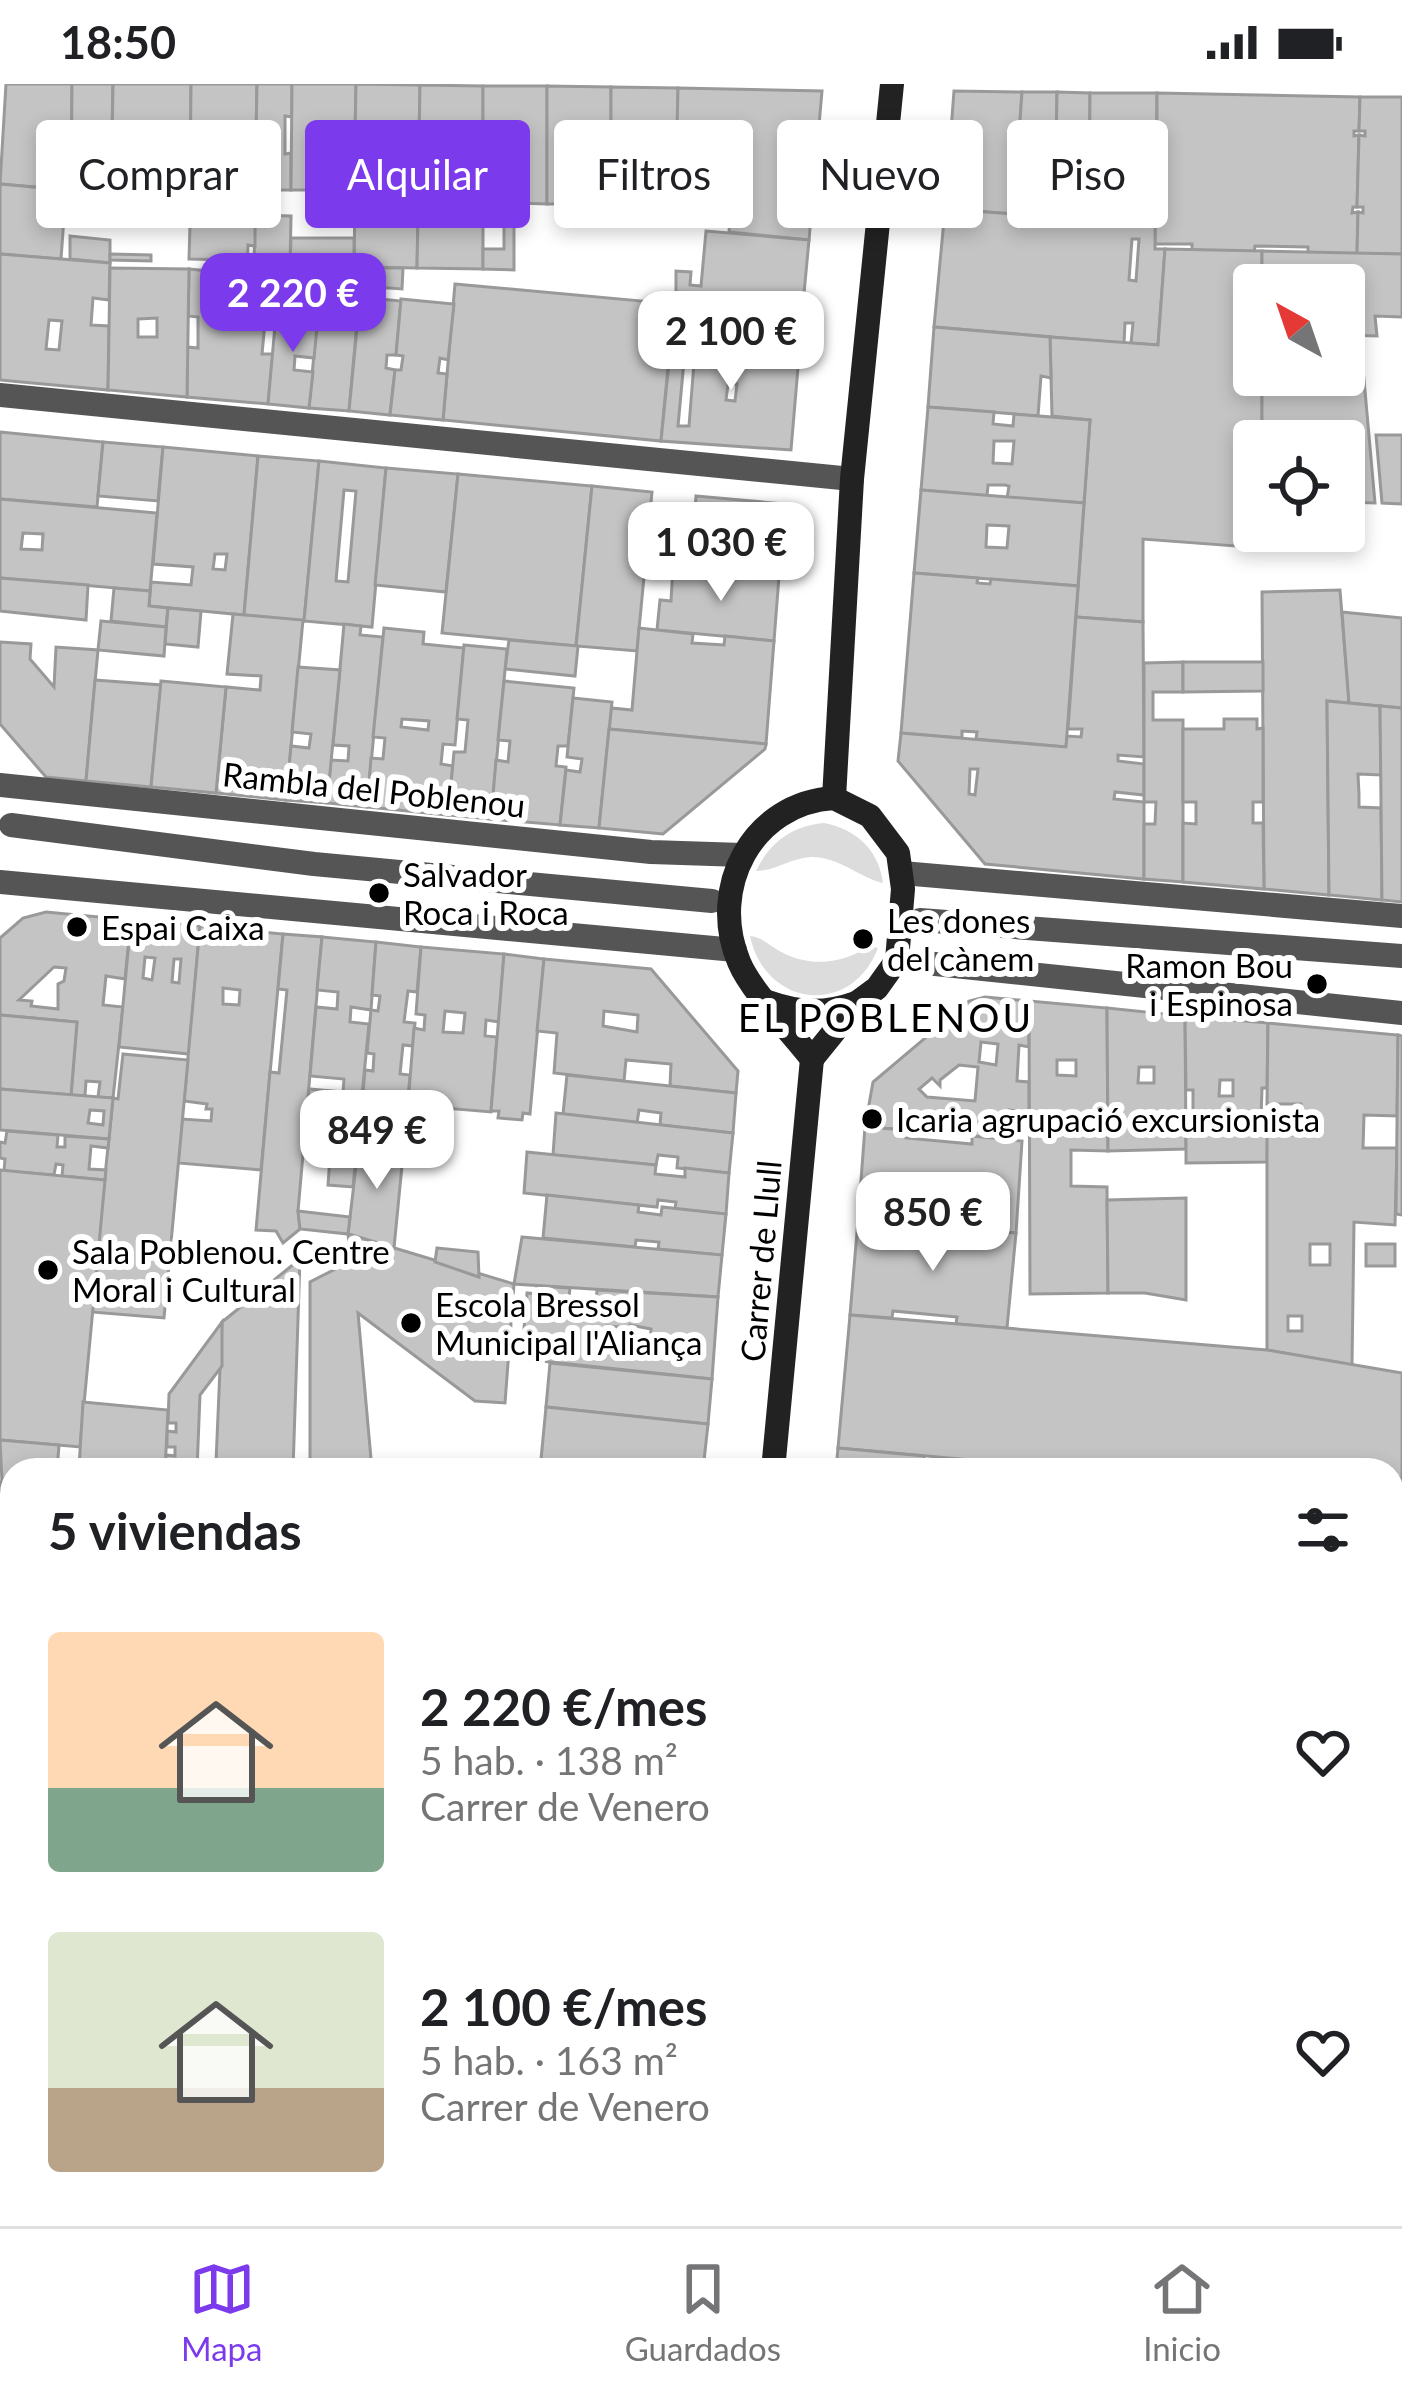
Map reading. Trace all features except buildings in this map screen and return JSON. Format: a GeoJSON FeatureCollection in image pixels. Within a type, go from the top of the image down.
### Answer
{"type":"FeatureCollection","features":[{"type":"Feature","properties":{"kind":"street"},"geometry":{"type":"LineString","coordinates":[[834,798],[852,478],[892,84]]}},
{"type":"Feature","properties":{"kind":"street"},"geometry":{"type":"LineString","coordinates":[[0,395],[852,478]]}},
{"type":"Feature","properties":{"kind":"street","name":"Rambla del Poblenou"},"geometry":{"type":"LineString","coordinates":[[0,785],[651,852],[742,855]]}},
{"type":"Feature","properties":{"kind":"street"},"geometry":{"type":"LineString","coordinates":[[834,798],[870,816],[898,853],[902,873],[897,960],[812,1059],[748,978],[735,950],[731,902],[742,855],[768,821],[790,806],[834,798]]}},
{"type":"Feature","properties":{"kind":"street"},"geometry":{"type":"LineString","coordinates":[[11,825],[314,864],[712,901]]}},
{"type":"Feature","properties":{"kind":"street"},"geometry":{"type":"LineString","coordinates":[[902,873],[1402,916]]}},
{"type":"Feature","properties":{"kind":"street"},"geometry":{"type":"LineString","coordinates":[[0,882],[735,950]]}},
{"type":"Feature","properties":{"kind":"street"},"geometry":{"type":"LineString","coordinates":[[920,920],[1402,956]]}},
{"type":"Feature","properties":{"kind":"street"},"geometry":{"type":"LineString","coordinates":[[897,960],[1402,1012]]}},
{"type":"Feature","properties":{"kind":"street"},"geometry":{"type":"LineString","coordinates":[[768,1002],[823,1012],[858,1002]]}},
{"type":"Feature","properties":{"kind":"street","name":"Carrer de Llull"},"geometry":{"type":"LineString","coordinates":[[774,1458],[812,1059]]}},
{"type":"Feature","properties":{"kind":"shaded area"},"geometry":{"type":"Polygon","coordinates":[[[824,823],[864,843],[877,861],[883,883],[821,858],[756,871],[783,837],[824,823]]]}},
{"type":"Feature","properties":{"kind":"shaded area"},"geometry":{"type":"Polygon","coordinates":[[[750,936],[811,961],[878,948],[849,986],[810,995],[773,978],[759,960],[750,936]]]}},
{"type":"Feature","properties":{"kind":"place","name":"Salvador Roca i Roca"},"geometry":{"type":"Point","coordinates":[379,893]}},
{"type":"Feature","properties":{"kind":"place","name":"Espai Caixa"},"geometry":{"type":"Point","coordinates":[77,927]}},
{"type":"Feature","properties":{"kind":"place","name":"Les dones del cànem"},"geometry":{"type":"Point","coordinates":[863,939]}},
{"type":"Feature","properties":{"kind":"place","name":"Ramon Bou i Espinosa"},"geometry":{"type":"Point","coordinates":[1317,984]}},
{"type":"Feature","properties":{"kind":"place","name":"Icaria agrupació excursionista"},"geometry":{"type":"Point","coordinates":[872,1119]}},
{"type":"Feature","properties":{"kind":"place","name":"Sala Poblenou. Centre Moral i Cultural"},"geometry":{"type":"Point","coordinates":[48,1270]}},
{"type":"Feature","properties":{"kind":"place","name":"Escola Bressol Municipal l'Aliança"},"geometry":{"type":"Point","coordinates":[411,1323]}},
{"type":"Feature","properties":{"kind":"district","name":"EL POBLENOU"},"geometry":{"type":"Point","coordinates":[886,1017]}}]}
